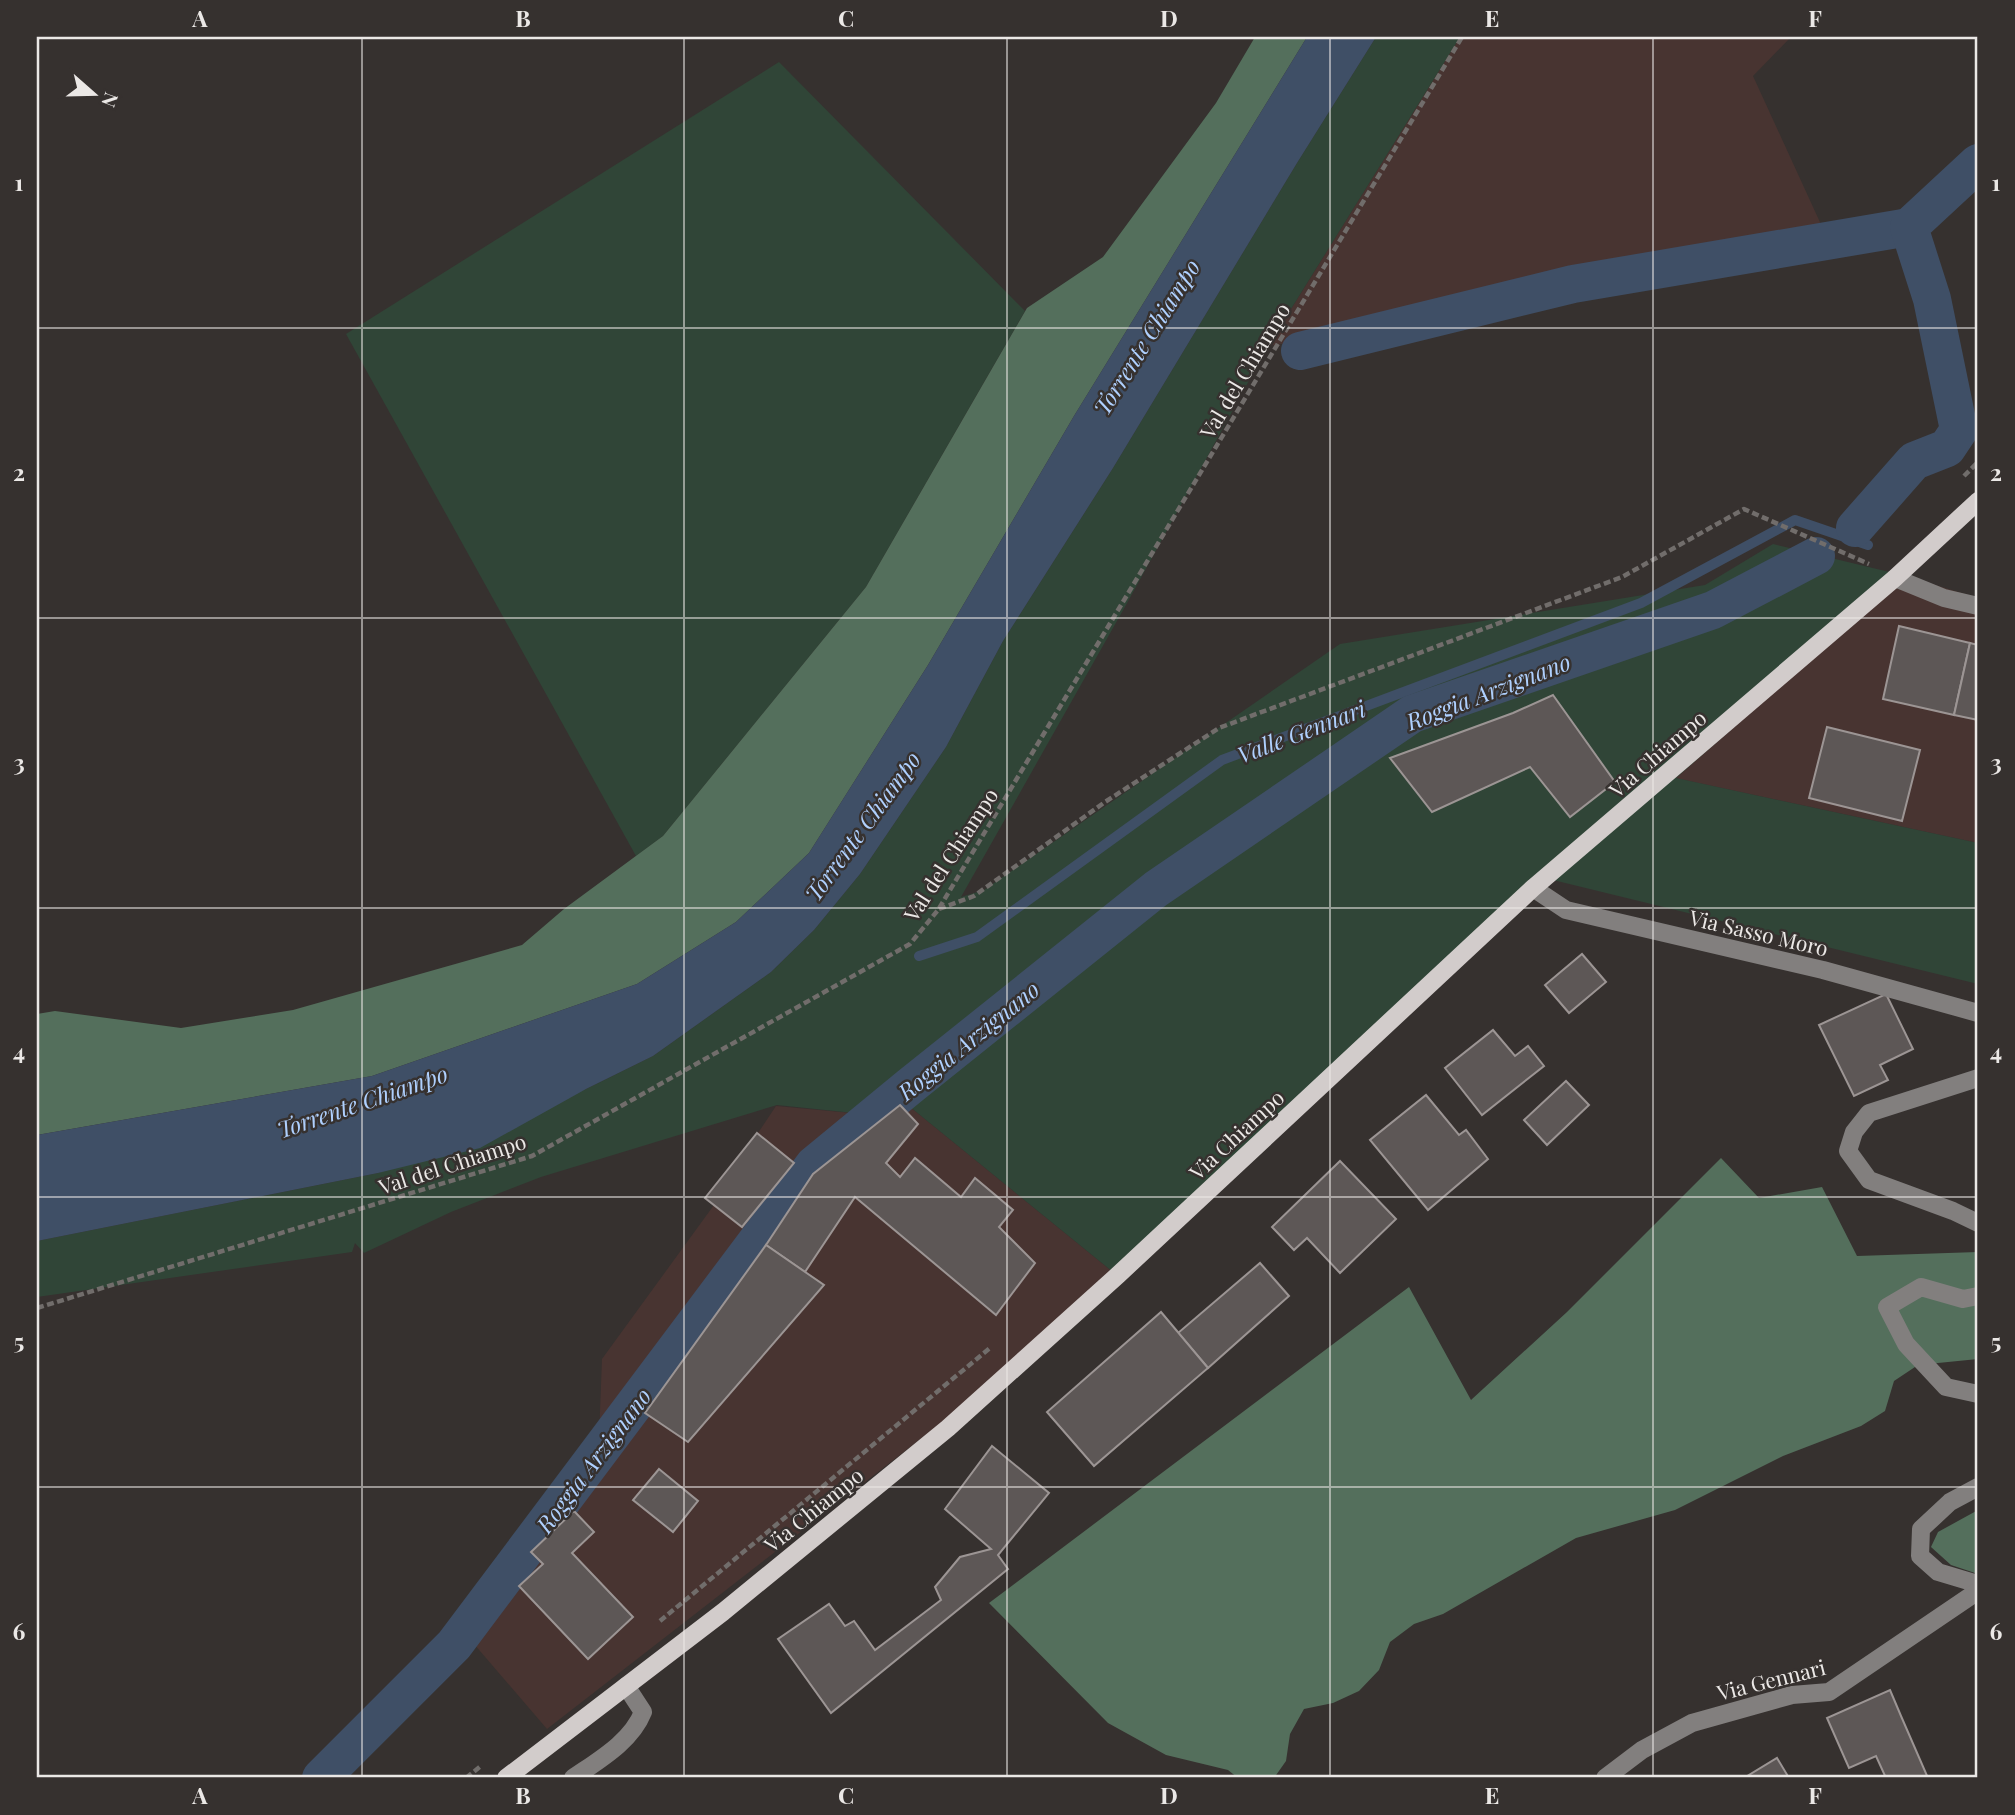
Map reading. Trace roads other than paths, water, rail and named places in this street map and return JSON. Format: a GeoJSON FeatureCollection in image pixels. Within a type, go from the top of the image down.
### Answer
{"type":"FeatureCollection","features":[{"type":"Feature","properties":{"kind":"main road","name":"Via Chiampo"},"geometry":{"type":"LineString","coordinates":[[506,1778],[723,1612],[948,1427],[1118,1275],[1533,888],[1895,578],[1978,500]]}},
{"type":"Feature","properties":{"kind":"street"},"geometry":{"type":"LineString","coordinates":[[1895,578],[1944,598],[1978,606]]}},
{"type":"Feature","properties":{"kind":"street","name":"Via Sasso Moro"},"geometry":{"type":"LineString","coordinates":[[1533,888],[1566,910],[1823,970],[1978,1013]]}},
{"type":"Feature","properties":{"kind":"street"},"geometry":{"type":"LineString","coordinates":[[1978,1078],[1869,1113],[1854,1132],[1849,1151],[1869,1180],[1978,1223]]}},
{"type":"Feature","properties":{"kind":"street"},"geometry":{"type":"LineString","coordinates":[[1978,1296],[1963,1299],[1921,1287],[1887,1307],[1906,1344],[1946,1387],[1978,1394]]}},
{"type":"Feature","properties":{"kind":"street"},"geometry":{"type":"LineString","coordinates":[[1978,1487],[1950,1502],[1921,1529],[1920,1556],[1938,1572],[1978,1584]]}},
{"type":"Feature","properties":{"kind":"street","name":"Via Gennari"},"geometry":{"type":"LineString","coordinates":[[1605,1778],[1642,1750],[1692,1723],[1793,1695],[1829,1692],[1978,1591]]}},
{"type":"Feature","properties":{"kind":"street"},"geometry":{"type":"LineString","coordinates":[[573,1778],[615,1748],[638,1726],[643,1712],[626,1686]]}},
{"type":"Feature","properties":{"kind":"water","name":"Torrente Chiampo"},"geometry":{"type":"Polygon","coordinates":[[[1307,37],[1376,37],[1113,468],[1003,641],[946,747],[860,874],[814,930],[771,972],[653,1056],[586,1089],[480,1148],[378,1173],[37,1241],[37,1135],[372,1076],[637,984],[736,922],[809,853],[928,665],[1074,416],[1307,37]]]}},
{"type":"Feature","properties":{"kind":"waterway","name":"Roggia Arzignano"},"geometry":{"type":"LineString","coordinates":[[1855,528],[1914,461],[1947,448],[1959,430],[1932,299],[1909,227],[1978,163]]}},
{"type":"Feature","properties":{"kind":"waterway","name":"Roggia Arzignano"},"geometry":{"type":"LineString","coordinates":[[1300,351],[1573,284],[1909,227]]}},
{"type":"Feature","properties":{"kind":"waterway","name":"Valle Gennari"},"geometry":{"type":"LineString","coordinates":[[919,956],[977,937],[1222,760],[1641,603],[1795,520],[1868,545]]}},
{"type":"Feature","properties":{"kind":"waterway","name":"Roggia Arzignano"},"geometry":{"type":"LineString","coordinates":[[321,1778],[454,1645],[814,1165],[910,1086],[1156,889],[1412,714],[1713,610],[1816,556]]}}]}
